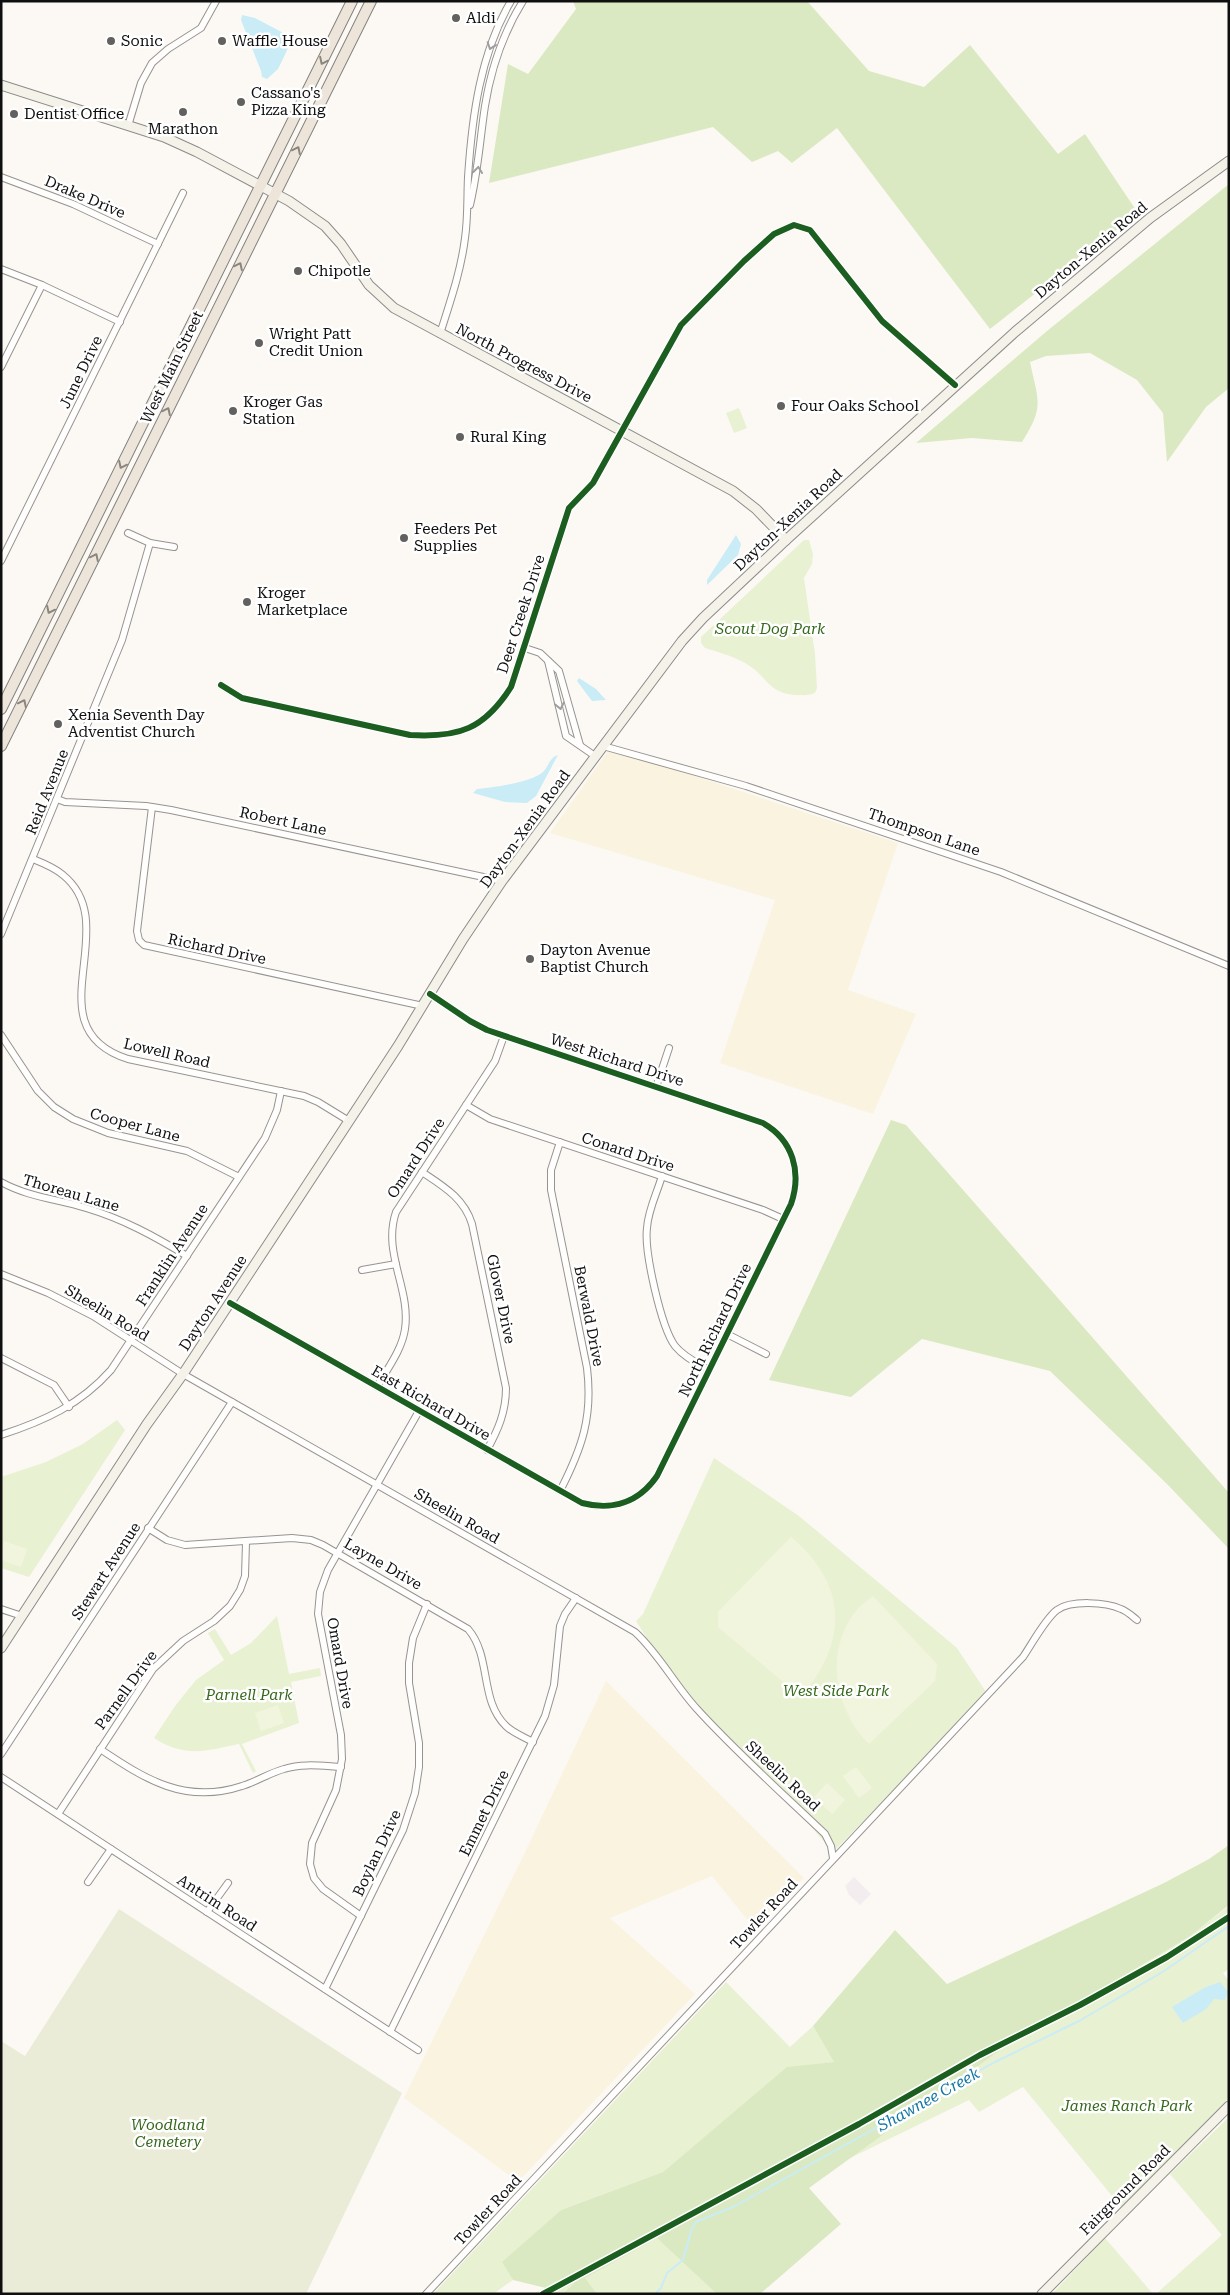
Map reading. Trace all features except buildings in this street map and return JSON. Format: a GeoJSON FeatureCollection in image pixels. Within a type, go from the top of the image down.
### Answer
{"type":"FeatureCollection","features":[{"type":"Feature","properties":{"kind":"main road","name":"West Main Street"},"geometry":{"type":"LineString","coordinates":[[1,746],[268,189],[352,1]]}},
{"type":"Feature","properties":{"kind":"main road","name":"West Main Street"},"geometry":{"type":"LineString","coordinates":[[1,709],[268,189],[371,1]]}},
{"type":"Feature","properties":{"kind":"main road","name":"North Progress Drive"},"geometry":{"type":"LineString","coordinates":[[1,85],[180,144],[302,208],[325,226],[341,244],[369,285],[381,298],[399,311],[733,492],[756,509],[786,540]]}},
{"type":"Feature","properties":{"kind":"main road","name":"Dayton-Xenia Road"},"geometry":{"type":"LineString","coordinates":[[444,972],[502,882],[595,756],[692,630],[786,540],[955,385],[1150,218],[1229,161]]}},
{"type":"Feature","properties":{"kind":"main road","name":"Dayton Avenue"},"geometry":{"type":"LineString","coordinates":[[1,1648],[147,1424],[230,1303],[444,972]]}},
{"type":"Feature","properties":{"kind":"main road","name":"Fairground Road"},"geometry":{"type":"LineString","coordinates":[[1042,2294],[1229,2106]]}},
{"type":"Feature","properties":{"kind":"street"},"geometry":{"type":"LineString","coordinates":[[128,126],[142,83],[152,63],[168,49],[201,28],[216,1]]}},
{"type":"Feature","properties":{"kind":"street"},"geometry":{"type":"LineString","coordinates":[[440,334],[461,266],[467,218],[468,178],[479,87],[496,33],[511,1]]}},
{"type":"Feature","properties":{"kind":"street"},"geometry":{"type":"LineString","coordinates":[[467,218],[476,179],[490,83],[503,38],[522,1]]}},
{"type":"Feature","properties":{"kind":"street","name":"Drake Drive"},"geometry":{"type":"LineString","coordinates":[[1,177],[73,204],[158,244]]}},
{"type":"Feature","properties":{"kind":"street","name":"June Drive"},"geometry":{"type":"LineString","coordinates":[[1,561],[183,193]]}},
{"type":"Feature","properties":{"kind":"street","name":"Deer Creek Drive"},"geometry":{"type":"LineString","coordinates":[[221,685],[242,698],[410,735],[436,736],[456,733],[478,723],[499,706],[511,686],[525,648],[569,508],[593,483],[686,318],[774,234],[794,225],[806,228],[813,233],[882,320],[955,385]]}},
{"type":"Feature","properties":{"kind":"street"},"geometry":{"type":"LineString","coordinates":[[1,269],[42,285],[120,322]]}},
{"type":"Feature","properties":{"kind":"street"},"geometry":{"type":"LineString","coordinates":[[1,367],[42,285]]}},
{"type":"Feature","properties":{"kind":"street"},"geometry":{"type":"LineString","coordinates":[[128,533],[150,544],[174,547]]}},
{"type":"Feature","properties":{"kind":"street","name":"Reid Avenue"},"geometry":{"type":"LineString","coordinates":[[1,934],[122,640],[150,544]]}},
{"type":"Feature","properties":{"kind":"street"},"geometry":{"type":"LineString","coordinates":[[525,648],[540,653],[559,671],[580,745]]}},
{"type":"Feature","properties":{"kind":"street"},"geometry":{"type":"LineString","coordinates":[[548,660],[566,736],[595,756]]}},
{"type":"Feature","properties":{"kind":"street","name":"Thompson Lane"},"geometry":{"type":"LineString","coordinates":[[603,746],[746,786],[992,869],[1229,966]]}},
{"type":"Feature","properties":{"kind":"street","name":"Robert Lane"},"geometry":{"type":"LineString","coordinates":[[57,799],[65,802],[149,806],[502,882]]}},
{"type":"Feature","properties":{"kind":"street","name":"Richard Drive"},"geometry":{"type":"LineString","coordinates":[[149,806],[137,931],[139,940],[144,945],[423,1006]]}},
{"type":"Feature","properties":{"kind":"street","name":"Lowell Road"},"geometry":{"type":"LineString","coordinates":[[32,859],[51,866],[64,875],[82,899],[88,928],[80,1006],[86,1026],[102,1046],[128,1058],[281,1091],[318,1102],[349,1121]]}},
{"type":"Feature","properties":{"kind":"street","name":"West Richard Drive"},"geometry":{"type":"LineString","coordinates":[[430,994],[476,1025],[504,1036],[763,1123],[778,1134],[791,1152]]}},
{"type":"Feature","properties":{"kind":"street","name":"Cooper Lane"},"geometry":{"type":"LineString","coordinates":[[1,1035],[38,1091],[54,1107],[73,1119],[108,1133],[187,1151],[238,1177]]}},
{"type":"Feature","properties":{"kind":"street","name":"Omard Drive"},"geometry":{"type":"LineString","coordinates":[[377,1387],[400,1346],[405,1330],[406,1312],[392,1239],[394,1220],[400,1205],[495,1060],[504,1036]]}},
{"type":"Feature","properties":{"kind":"street"},"geometry":{"type":"LineString","coordinates":[[656,1086],[669,1048]]}},
{"type":"Feature","properties":{"kind":"street","name":"Franklin Avenue"},"geometry":{"type":"LineString","coordinates":[[1,1436],[44,1420],[69,1407],[102,1379],[131,1341],[271,1126],[281,1091]]}},
{"type":"Feature","properties":{"kind":"street","name":"Conard Drive"},"geometry":{"type":"LineString","coordinates":[[466,1105],[490,1119],[763,1210],[783,1219]]}},
{"type":"Feature","properties":{"kind":"street","name":"Berwald Drive"},"geometry":{"type":"LineString","coordinates":[[560,1142],[551,1170],[551,1190],[587,1368],[589,1396],[587,1422],[580,1448],[560,1491]]}},
{"type":"Feature","properties":{"kind":"street","name":"North Richard Drive"},"geometry":{"type":"LineString","coordinates":[[624,1503],[642,1493],[657,1476],[794,1196],[796,1185],[791,1152]]}},
{"type":"Feature","properties":{"kind":"street","name":"Glover Drive"},"geometry":{"type":"LineString","coordinates":[[422,1172],[458,1197],[467,1209],[472,1224],[506,1388],[505,1404],[500,1424],[487,1450]]}},
{"type":"Feature","properties":{"kind":"street"},"geometry":{"type":"LineString","coordinates":[[662,1176],[648,1218],[646,1234],[663,1322],[676,1347],[690,1359],[709,1370]]}},
{"type":"Feature","properties":{"kind":"street","name":"Thoreau Lane"},"geometry":{"type":"LineString","coordinates":[[1,1182],[32,1196],[83,1207],[118,1218],[140,1228],[187,1256]]}},
{"type":"Feature","properties":{"kind":"street"},"geometry":{"type":"LineString","coordinates":[[362,1270],[396,1264]]}},
{"type":"Feature","properties":{"kind":"street","name":"Sheelin Road"},"geometry":{"type":"LineString","coordinates":[[1,1274],[48,1293],[92,1316],[183,1374],[627,1626],[642,1638],[682,1693],[718,1733],[825,1834],[831,1846],[833,1858]]}},
{"type":"Feature","properties":{"kind":"street","name":"East Richard Drive"},"geometry":{"type":"LineString","coordinates":[[230,1303],[576,1500],[592,1506],[612,1506],[624,1503]]}},
{"type":"Feature","properties":{"kind":"street"},"geometry":{"type":"LineString","coordinates":[[727,1334],[766,1354]]}},
{"type":"Feature","properties":{"kind":"street"},"geometry":{"type":"LineString","coordinates":[[1,1358],[54,1385],[69,1407]]}},
{"type":"Feature","properties":{"kind":"street","name":"Stewart Avenue"},"geometry":{"type":"LineString","coordinates":[[1,1754],[232,1402]]}},
{"type":"Feature","properties":{"kind":"street","name":"Omard Drive"},"geometry":{"type":"LineString","coordinates":[[361,1916],[322,1890],[314,1878],[310,1864],[312,1843],[336,1790],[341,1767],[341,1735],[318,1614],[322,1585],[338,1553],[419,1411]]}},
{"type":"Feature","properties":{"kind":"street","name":"Layne Drive"},"geometry":{"type":"LineString","coordinates":[[148,1528],[167,1540],[185,1545],[303,1538],[319,1543],[338,1553],[462,1624],[473,1635],[482,1655],[490,1697],[496,1713],[509,1728],[533,1742]]}},
{"type":"Feature","properties":{"kind":"street","name":"Parnell Drive"},"geometry":{"type":"LineString","coordinates":[[58,1814],[146,1678],[160,1661],[182,1641],[214,1621],[230,1606],[240,1590],[244,1576],[246,1542]]}},
{"type":"Feature","properties":{"kind":"street","name":"Emmet Drive"},"geometry":{"type":"LineString","coordinates":[[390,2032],[533,1742],[552,1696],[560,1626],[565,1614],[576,1598]]}},
{"type":"Feature","properties":{"kind":"street","name":"Towler Road"},"geometry":{"type":"LineString","coordinates":[[426,2294],[1023,1657],[1046,1622],[1057,1610],[1071,1604],[1092,1603],[1121,1608],[1137,1620]]}},
{"type":"Feature","properties":{"kind":"street","name":"Boylan Drive"},"geometry":{"type":"LineString","coordinates":[[325,1989],[403,1830],[415,1793],[419,1767],[419,1743],[409,1683],[409,1663],[413,1638],[427,1604]]}},
{"type":"Feature","properties":{"kind":"street"},"geometry":{"type":"LineString","coordinates":[[1,1609],[22,1616]]}},
{"type":"Feature","properties":{"kind":"street"},"geometry":{"type":"LineString","coordinates":[[100,1749],[150,1781],[173,1789],[195,1792],[234,1789],[294,1766],[341,1767]]}},
{"type":"Feature","properties":{"kind":"street","name":"Antrim Road"},"geometry":{"type":"LineString","coordinates":[[1,1777],[418,2050]]}},
{"type":"Feature","properties":{"kind":"street"},"geometry":{"type":"LineString","coordinates":[[88,1882],[111,1849]]}},
{"type":"Feature","properties":{"kind":"street"},"geometry":{"type":"LineString","coordinates":[[207,1912],[228,1883]]}},
{"type":"Feature","properties":{"kind":"shaded area"},"geometry":{"type":"Polygon","coordinates":[[[610,748],[898,843],[848,990],[916,1014],[873,1114],[720,1063],[775,900],[550,833],[610,748]]]}},
{"type":"Feature","properties":{"kind":"shaded area"},"geometry":{"type":"Polygon","coordinates":[[[606,1681],[804,1878],[754,1928],[712,1876],[610,1918],[695,1994],[518,2182],[404,2098],[528,1846],[606,1681]]]}},
{"type":"Feature","properties":{"kind":"shaded area"},"geometry":{"type":"Polygon","coordinates":[[[854,1877],[871,1894],[860,1905],[849,1895],[845,1886],[854,1877]]]}},
{"type":"Feature","properties":{"kind":"green space"},"geometry":{"type":"Polygon","coordinates":[[[573,1],[807,1],[869,71],[924,87],[970,45],[1058,154],[1085,134],[1138,213],[990,329],[837,128],[792,163],[778,151],[752,162],[713,127],[489,183],[508,64],[528,74],[576,9],[573,1]]]}},
{"type":"Feature","properties":{"kind":"green space"},"geometry":{"type":"Polygon","coordinates":[[[1229,184],[1229,388],[1206,407],[1167,462],[1163,413],[1137,380],[1090,353],[1046,356],[1030,362],[1038,403],[1034,420],[1022,442],[972,438],[916,443],[1047,331],[1229,184]]]}},
{"type":"Feature","properties":{"kind":"green space"},"geometry":{"type":"Polygon","coordinates":[[[739,408],[747,428],[734,433],[726,413],[739,408]]]}},
{"type":"Feature","properties":{"kind":"green space","name":"Scout Dog Park"},"geometry":{"type":"Polygon","coordinates":[[[804,540],[809,540],[813,554],[812,564],[804,578],[815,654],[817,688],[815,693],[812,694],[796,695],[779,691],[753,668],[740,661],[705,648],[701,643],[701,637],[804,540]]]}},
{"type":"Feature","properties":{"kind":"green space"},"geometry":{"type":"Polygon","coordinates":[[[891,1120],[906,1125],[1229,1493],[1229,1549],[1168,1485],[1050,1371],[922,1339],[851,1397],[769,1380],[891,1120]]]}},
{"type":"Feature","properties":{"kind":"green space"},"geometry":{"type":"Polygon","coordinates":[[[117,1420],[125,1430],[29,1577],[1,1568],[1,1477],[46,1462],[83,1444],[117,1420]]]}},
{"type":"Feature","properties":{"kind":"green space","name":"West Side Park"},"geometry":{"type":"Polygon","coordinates":[[[714,1458],[799,1516],[957,1648],[988,1695],[833,1852],[777,1787],[682,1693],[636,1621],[643,1614],[714,1458]]]}},
{"type":"Feature","properties":{"kind":"green space"},"geometry":{"type":"Polygon","coordinates":[[[791,1537],[810,1555],[823,1574],[832,1594],[835,1614],[834,1634],[827,1655],[816,1676],[801,1697],[718,1627],[718,1612],[791,1537]]]}},
{"type":"Feature","properties":{"kind":"green space"},"geometry":{"type":"Polygon","coordinates":[[[4,1541],[27,1549],[21,1567],[1,1560],[4,1541]]]}},
{"type":"Feature","properties":{"kind":"green space"},"geometry":{"type":"Polygon","coordinates":[[[873,1596],[937,1664],[935,1681],[869,1744],[857,1730],[848,1714],[838,1680],[837,1662],[840,1644],[846,1627],[858,1609],[873,1596]]]}},
{"type":"Feature","properties":{"kind":"green space","name":"Parnell Park"},"geometry":{"type":"Polygon","coordinates":[[[277,1616],[289,1674],[320,1668],[321,1676],[291,1682],[299,1723],[242,1744],[256,1771],[253,1773],[239,1744],[216,1749],[186,1751],[154,1738],[175,1706],[196,1680],[224,1660],[208,1633],[215,1629],[231,1655],[251,1643],[277,1616]]]}},
{"type":"Feature","properties":{"kind":"green space"},"geometry":{"type":"Polygon","coordinates":[[[278,1705],[284,1723],[261,1731],[255,1713],[278,1705]]]}},
{"type":"Feature","properties":{"kind":"green space"},"geometry":{"type":"Polygon","coordinates":[[[856,1767],[872,1788],[859,1798],[843,1776],[856,1767]]]}},
{"type":"Feature","properties":{"kind":"green space"},"geometry":{"type":"Polygon","coordinates":[[[827,1783],[845,1800],[832,1814],[814,1797],[827,1783]]]}},
{"type":"Feature","properties":{"kind":"green space"},"geometry":{"type":"Polygon","coordinates":[[[1229,1845],[1229,1905],[1190,1936],[1003,2048],[809,2188],[841,2224],[760,2294],[717,2294],[657,2238],[585,2278],[597,2294],[562,2294],[575,2283],[558,2291],[513,2280],[502,2262],[561,2210],[663,2172],[787,2067],[834,2062],[813,2026],[895,1930],[947,1984],[1164,1883],[1209,1859],[1229,1845]]]}},
{"type":"Feature","properties":{"kind":"green space","name":"James Ranch Park"},"geometry":{"type":"Polygon","coordinates":[[[1229,1906],[1229,1969],[1223,1973],[1229,1981],[1229,2098],[1121,2207],[1023,2087],[979,2112],[969,2100],[797,2184],[717,2294],[533,2294],[947,2074],[1200,1928],[1229,1906]]]}},
{"type":"Feature","properties":{"kind":"green space","name":"Woodland Cemetery"},"geometry":{"type":"Polygon","coordinates":[[[119,1909],[402,2093],[306,2294],[1,2294],[1,2041],[25,2056],[119,1909]]]}},
{"type":"Feature","properties":{"kind":"green space"},"geometry":{"type":"Polygon","coordinates":[[[726,1982],[790,2047],[813,2026],[834,2062],[787,2068],[663,2172],[561,2210],[503,2262],[513,2280],[493,2294],[433,2294],[726,1982]]]}},
{"type":"Feature","properties":{"kind":"green space"},"geometry":{"type":"Polygon","coordinates":[[[1229,2117],[1229,2294],[1156,2294],[1222,2235],[1170,2174],[1229,2117]]]}},
{"type":"Feature","properties":{"kind":"green space"},"geometry":{"type":"Polygon","coordinates":[[[1105,2238],[1153,2294],[1052,2294],[1105,2238]]]}},
{"type":"Feature","properties":{"kind":"water"},"geometry":{"type":"Polygon","coordinates":[[[242,15],[255,18],[293,38],[278,69],[267,79],[262,77],[241,20],[242,15]]]}},
{"type":"Feature","properties":{"kind":"water"},"geometry":{"type":"Polygon","coordinates":[[[736,535],[741,544],[738,555],[707,585],[707,580],[736,535]]]}},
{"type":"Feature","properties":{"kind":"water"},"geometry":{"type":"Polygon","coordinates":[[[579,678],[596,689],[606,700],[592,701],[577,681],[579,678]]]}},
{"type":"Feature","properties":{"kind":"water"},"geometry":{"type":"Polygon","coordinates":[[[558,755],[536,796],[527,803],[505,802],[473,793],[477,789],[512,784],[537,776],[558,755]]]}},
{"type":"Feature","properties":{"kind":"water"},"geometry":{"type":"Polygon","coordinates":[[[1220,1982],[1228,1992],[1225,2000],[1214,1999],[1206,2009],[1183,2023],[1172,2007],[1206,1987],[1220,1982]]]}},
{"type":"Feature","properties":{"kind":"waterway","name":"Shawnee Creek"},"geometry":{"type":"LineString","coordinates":[[655,2294],[661,2288],[667,2273],[683,2260],[692,2228],[696,2222],[735,2206],[995,2062],[1079,2021],[1164,1971],[1229,1926]]}},
{"type":"Feature","properties":{"kind":"cycle path"},"geometry":{"type":"LineString","coordinates":[[221,685],[242,698],[410,735],[443,735],[456,732],[469,728],[491,713],[511,687],[569,508],[593,483],[681,325],[744,261],[774,234],[794,225],[810,230],[882,321],[955,385]]}},
{"type":"Feature","properties":{"kind":"cycle path"},"geometry":{"type":"LineString","coordinates":[[230,1303],[582,1503],[604,1506],[624,1502],[642,1492],[657,1476],[791,1204],[794,1192],[795,1169],[788,1148],[782,1138],[763,1123],[487,1030],[430,994]]}},
{"type":"Feature","properties":{"kind":"cycle path"},"geometry":{"type":"LineString","coordinates":[[543,2294],[859,2124],[980,2055],[1080,2005],[1167,1957],[1229,1917]]}},
{"type":"Feature","properties":{"kind":"place","name":"Aldi"},"geometry":{"type":"Point","coordinates":[456,18]}},
{"type":"Feature","properties":{"kind":"place","name":"Sonic"},"geometry":{"type":"Point","coordinates":[111,41]}},
{"type":"Feature","properties":{"kind":"place","name":"Waffle House"},"geometry":{"type":"Point","coordinates":[222,41]}},
{"type":"Feature","properties":{"kind":"place","name":"Cassano's Pizza King"},"geometry":{"type":"Point","coordinates":[241,102]}},
{"type":"Feature","properties":{"kind":"place","name":"Marathon"},"geometry":{"type":"Point","coordinates":[183,112]}},
{"type":"Feature","properties":{"kind":"place","name":"Dentist Office"},"geometry":{"type":"Point","coordinates":[14,114]}},
{"type":"Feature","properties":{"kind":"place","name":"Chipotle"},"geometry":{"type":"Point","coordinates":[298,271]}},
{"type":"Feature","properties":{"kind":"place","name":"Wright Patt Credit Union"},"geometry":{"type":"Point","coordinates":[259,343]}},
{"type":"Feature","properties":{"kind":"place","name":"Four Oaks School"},"geometry":{"type":"Point","coordinates":[781,406]}},
{"type":"Feature","properties":{"kind":"place","name":"Kroger Gas Station"},"geometry":{"type":"Point","coordinates":[233,411]}},
{"type":"Feature","properties":{"kind":"place","name":"Rural King"},"geometry":{"type":"Point","coordinates":[460,437]}},
{"type":"Feature","properties":{"kind":"place","name":"Feeders Pet Supplies"},"geometry":{"type":"Point","coordinates":[404,538]}},
{"type":"Feature","properties":{"kind":"place","name":"Kroger Marketplace"},"geometry":{"type":"Point","coordinates":[247,602]}},
{"type":"Feature","properties":{"kind":"place","name":"Xenia Seventh Day Adventist Church"},"geometry":{"type":"Point","coordinates":[58,724]}},
{"type":"Feature","properties":{"kind":"place","name":"Dayton Avenue Baptist Church"},"geometry":{"type":"Point","coordinates":[530,959]}}]}
